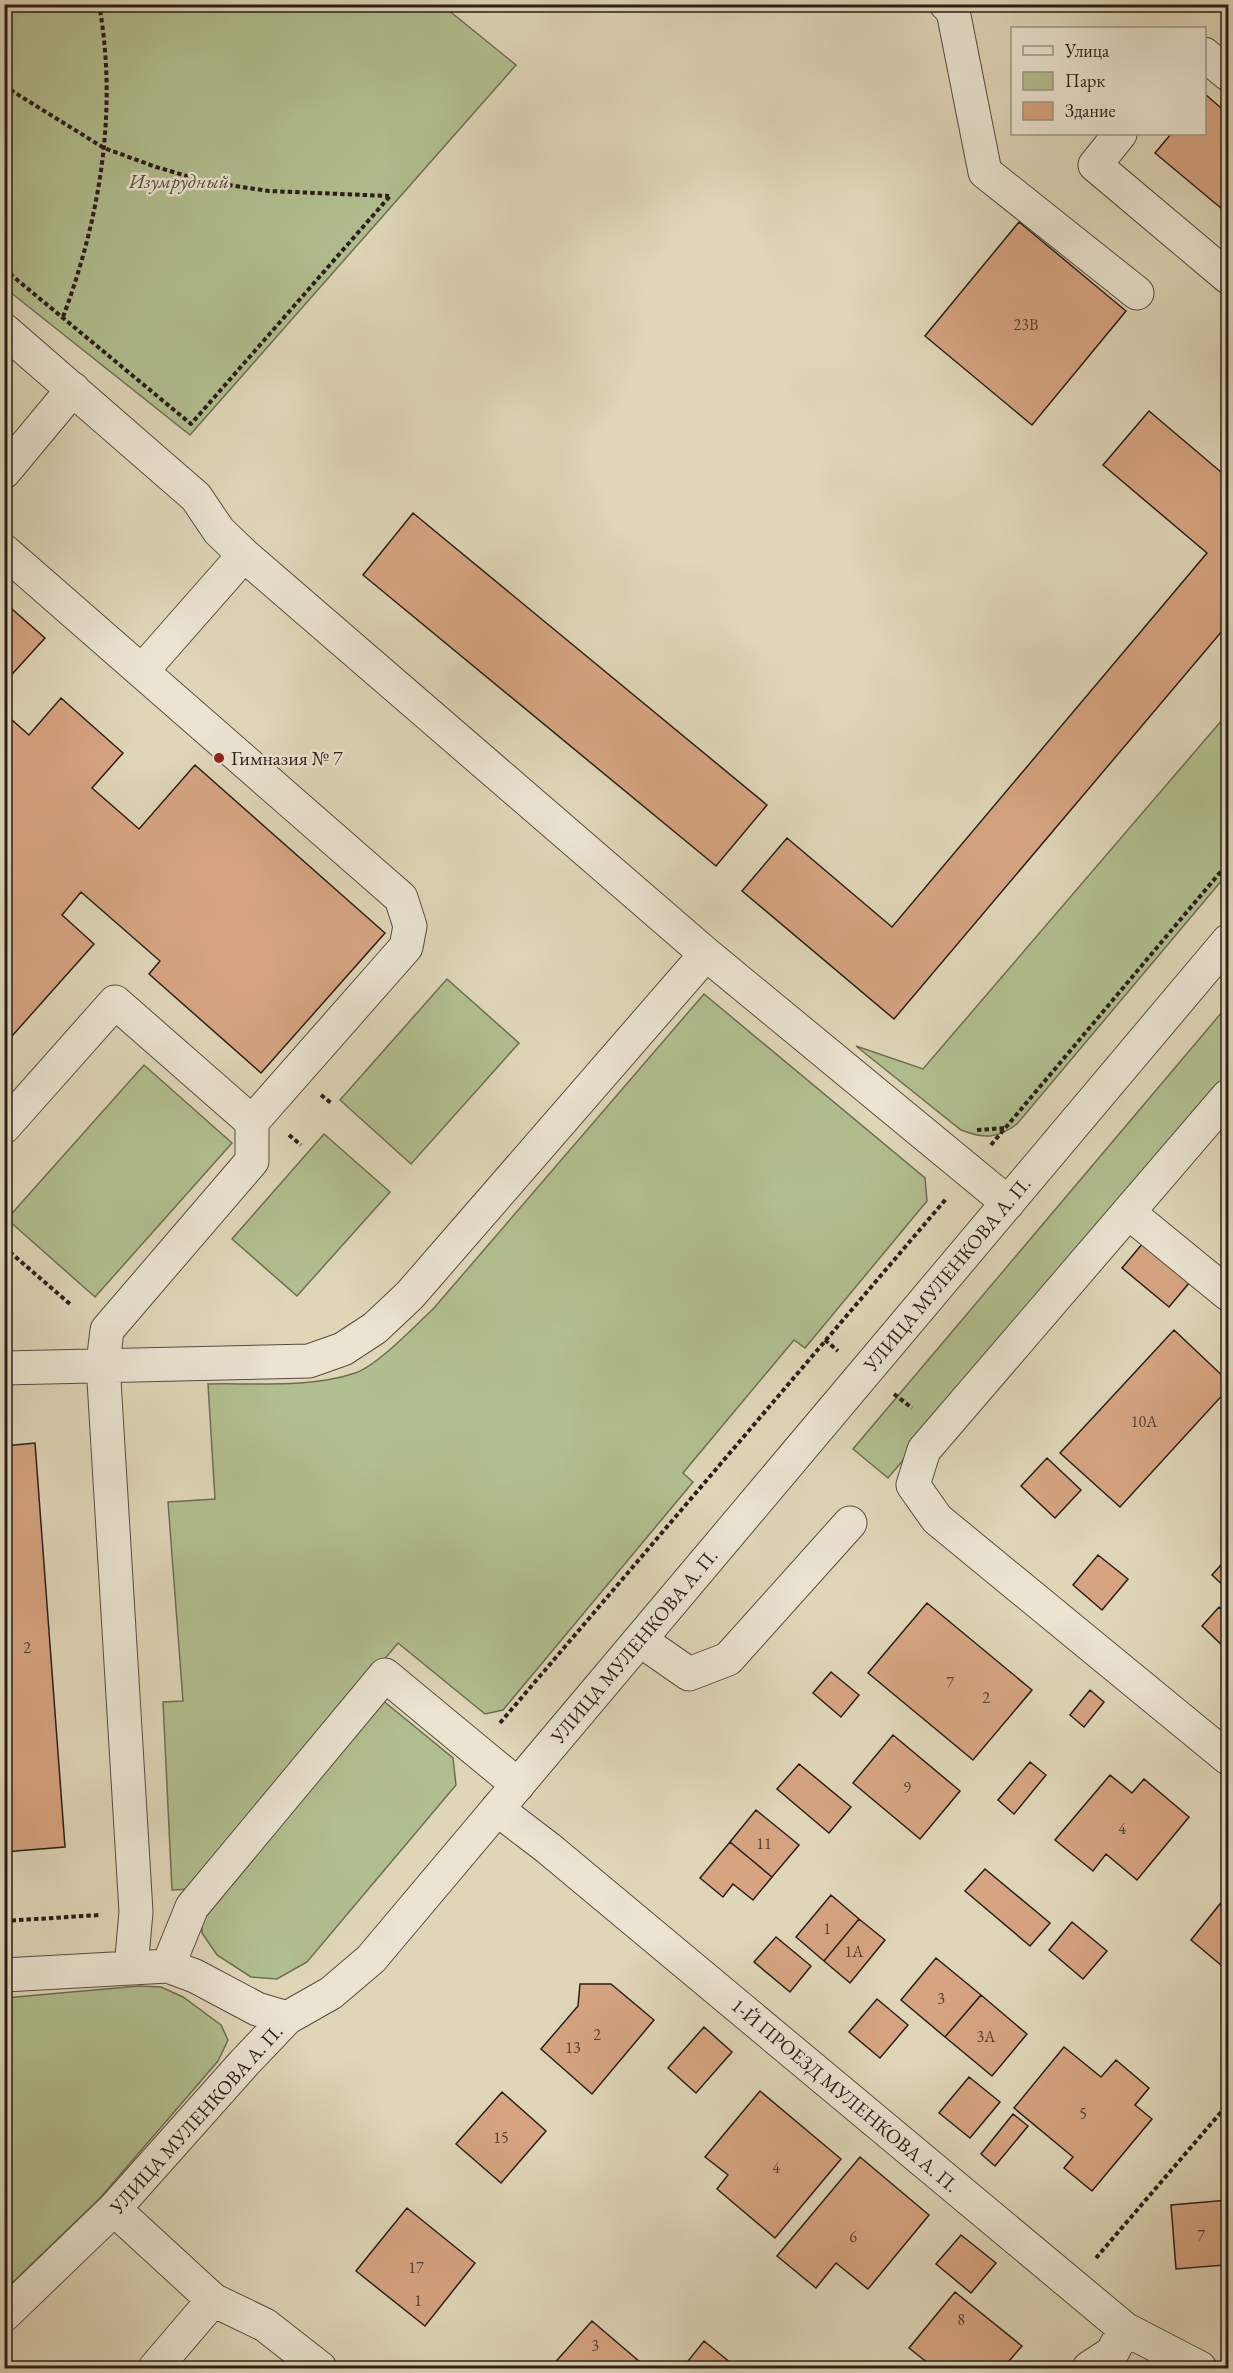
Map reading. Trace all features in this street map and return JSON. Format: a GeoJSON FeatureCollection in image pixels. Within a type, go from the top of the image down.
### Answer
{"type":"FeatureCollection","features":[{"type":"Feature","properties":{"kind":"street"},"geometry":{"type":"LineString","coordinates":[[946,4],[953,11],[985,172],[1137,292]]}},
{"type":"Feature","properties":{"kind":"street"},"geometry":{"type":"LineString","coordinates":[[1206,56],[1228,74]]}},
{"type":"Feature","properties":{"kind":"street"},"geometry":{"type":"LineString","coordinates":[[1119,135],[1095,165],[1228,277]]}},
{"type":"Feature","properties":{"kind":"street"},"geometry":{"type":"LineString","coordinates":[[4,330],[196,496],[219,531],[244,555],[706,954],[1008,1203]]}},
{"type":"Feature","properties":{"kind":"street"},"geometry":{"type":"LineString","coordinates":[[4,472],[73,389]]}},
{"type":"Feature","properties":{"kind":"street"},"geometry":{"type":"LineString","coordinates":[[4,551],[401,898],[410,926],[406,947],[252,1122],[252,1161],[107,1330],[103,1364],[136,1912],[131,1968]]}},
{"type":"Feature","properties":{"kind":"street"},"geometry":{"type":"LineString","coordinates":[[142,671],[244,555]]}},
{"type":"Feature","properties":{"kind":"street","name":"УЛИЦА МУЛЕНКОВА А. П."},"geometry":{"type":"LineString","coordinates":[[4,2315],[114,2209],[287,2018],[332,1993],[371,1959],[1228,940]]}},
{"type":"Feature","properties":{"kind":"street"},"geometry":{"type":"LineString","coordinates":[[4,1368],[309,1361],[343,1349],[375,1328],[411,1294],[706,954]]}},
{"type":"Feature","properties":{"kind":"street"},"geometry":{"type":"LineString","coordinates":[[4,1127],[115,1002],[252,1122]]}},
{"type":"Feature","properties":{"kind":"street"},"geometry":{"type":"LineString","coordinates":[[1228,1096],[924,1450],[913,1485],[937,1519],[1228,1758]]}},
{"type":"Feature","properties":{"kind":"street"},"geometry":{"type":"LineString","coordinates":[[1129,1213],[1228,1294]]}},
{"type":"Feature","properties":{"kind":"street"},"geometry":{"type":"LineString","coordinates":[[640,1640],[689,1674],[728,1659],[850,1523]]}},
{"type":"Feature","properties":{"kind":"street","name":"1-Й ПРОЕЗД МУЛЕНКОВА А. П."},"geometry":{"type":"LineString","coordinates":[[168,1966],[192,1906],[385,1676],[476,1751],[548,1848],[1125,2329],[1200,2368]]}},
{"type":"Feature","properties":{"kind":"street"},"geometry":{"type":"LineString","coordinates":[[4,1975],[168,1966],[195,1976],[257,2009],[287,2018]]}},
{"type":"Feature","properties":{"kind":"street"},"geometry":{"type":"LineString","coordinates":[[114,2209],[213,2300],[265,2325],[320,2368]]}},
{"type":"Feature","properties":{"kind":"street"},"geometry":{"type":"LineString","coordinates":[[155,2368],[213,2300]]}},
{"type":"Feature","properties":{"kind":"street"},"geometry":{"type":"LineString","coordinates":[[1089,2368],[1112,2353],[1125,2329]]}},
{"type":"Feature","properties":{"kind":"path"},"geometry":{"type":"LineString","coordinates":[[63,317],[85,252],[100,183],[106,102],[105,56],[99,4]]}},
{"type":"Feature","properties":{"kind":"path"},"geometry":{"type":"LineString","coordinates":[[4,86],[104,148],[156,167],[208,182],[268,191],[390,196],[191,424],[4,269]]}},
{"type":"Feature","properties":{"kind":"path"},"geometry":{"type":"LineString","coordinates":[[476,1751],[1228,863]]}},
{"type":"Feature","properties":{"kind":"path"},"geometry":{"type":"LineString","coordinates":[[4,1246],[70,1304]]}},
{"type":"Feature","properties":{"kind":"path"},"geometry":{"type":"LineString","coordinates":[[1072,2285],[1228,2104]]}},
{"type":"Feature","properties":{"kind":"green space","name":"Изумрудный"},"geometry":{"type":"Polygon","coordinates":[[[4,5],[442,5],[516,65],[190,435],[5,288],[4,5]]]}},
{"type":"Feature","properties":{"kind":"green space"},"geometry":{"type":"Polygon","coordinates":[[[1228,713],[1228,873],[1017,1124],[1003,1133],[990,1136],[961,1130],[856,1046],[923,1069],[1228,713]]]}},
{"type":"Feature","properties":{"kind":"green space"},"geometry":{"type":"Polygon","coordinates":[[[447,979],[519,1043],[411,1164],[340,1100],[447,979]]]}},
{"type":"Feature","properties":{"kind":"green space"},"geometry":{"type":"Polygon","coordinates":[[[704,994],[925,1178],[927,1201],[805,1348],[794,1340],[683,1473],[693,1482],[503,1710],[485,1714],[398,1643],[192,1889],[172,1890],[163,1702],[183,1701],[168,1502],[215,1499],[208,1384],[283,1384],[338,1378],[364,1369],[385,1354],[434,1308],[704,994]]]}},
{"type":"Feature","properties":{"kind":"green space"},"geometry":{"type":"Polygon","coordinates":[[[1228,1005],[1228,1077],[888,1478],[853,1449],[1228,1005]]]}},
{"type":"Feature","properties":{"kind":"green space"},"geometry":{"type":"Polygon","coordinates":[[[144,1065],[232,1143],[95,1297],[7,1219],[144,1065]]]}},
{"type":"Feature","properties":{"kind":"green space"},"geometry":{"type":"Polygon","coordinates":[[[324,1134],[390,1192],[297,1296],[232,1239],[324,1134]]]}},
{"type":"Feature","properties":{"kind":"green space"},"geometry":{"type":"Polygon","coordinates":[[[381,1699],[453,1758],[456,1785],[307,1962],[277,1979],[251,1977],[217,1955],[202,1933],[202,1913],[381,1699]]]}},
{"type":"Feature","properties":{"kind":"green space"},"geometry":{"type":"Polygon","coordinates":[[[139,1986],[161,1987],[183,1997],[221,2025],[228,2040],[218,2061],[100,2198],[5,2290],[5,1998],[139,1986]]]}},
{"type":"Feature","properties":{"kind":"building"},"geometry":{"type":"Polygon","coordinates":[[[1206,95],[1228,114],[1228,214],[1155,153],[1170,135],[1206,135],[1206,95]]]}},
{"type":"Feature","properties":{"kind":"building"},"geometry":{"type":"Polygon","coordinates":[[[1019,222],[1126,311],[1032,425],[925,336],[1019,222]]]}},
{"type":"Feature","properties":{"kind":"building"},"geometry":{"type":"Polygon","coordinates":[[[1149,411],[1228,478],[1228,624],[894,1019],[742,891],[787,838],[892,927],[1207,553],[1103,465],[1149,411]]]}},
{"type":"Feature","properties":{"kind":"building"},"geometry":{"type":"Polygon","coordinates":[[[413,513],[767,805],[716,866],[363,575],[413,513]]]}},
{"type":"Feature","properties":{"kind":"building"},"geometry":{"type":"Polygon","coordinates":[[[4,602],[45,638],[4,683],[4,602]]]}},
{"type":"Feature","properties":{"kind":"building"},"geometry":{"type":"Polygon","coordinates":[[[61,698],[123,753],[92,788],[139,829],[195,765],[385,933],[261,1073],[149,974],[160,961],[81,892],[62,915],[94,944],[4,1045],[4,713],[29,735],[61,698]]]}},
{"type":"Feature","properties":{"kind":"building"},"geometry":{"type":"Polygon","coordinates":[[[1228,1125],[1228,1140],[1221,1134],[1228,1125]]]}},
{"type":"Feature","properties":{"kind":"building"},"geometry":{"type":"Polygon","coordinates":[[[1143,1243],[1190,1282],[1169,1307],[1122,1268],[1143,1243]]]}},
{"type":"Feature","properties":{"kind":"building"},"geometry":{"type":"Polygon","coordinates":[[[1174,1330],[1228,1381],[1228,1389],[1120,1507],[1060,1453],[1174,1330]]]}},
{"type":"Feature","properties":{"kind":"building"},"geometry":{"type":"Polygon","coordinates":[[[35,1443],[65,1847],[4,1852],[4,1446],[35,1443]]]}},
{"type":"Feature","properties":{"kind":"building"},"geometry":{"type":"Polygon","coordinates":[[[1047,1458],[1081,1490],[1055,1518],[1021,1486],[1047,1458]]]}},
{"type":"Feature","properties":{"kind":"building"},"geometry":{"type":"Polygon","coordinates":[[[1098,1555],[1128,1579],[1102,1610],[1073,1585],[1098,1555]]]}},
{"type":"Feature","properties":{"kind":"building"},"geometry":{"type":"Polygon","coordinates":[[[1228,1557],[1228,1590],[1212,1575],[1228,1557]]]}},
{"type":"Feature","properties":{"kind":"building"},"geometry":{"type":"Polygon","coordinates":[[[927,1603],[1032,1690],[973,1760],[868,1673],[927,1603]]]}},
{"type":"Feature","properties":{"kind":"building"},"geometry":{"type":"Polygon","coordinates":[[[1219,1607],[1228,1616],[1228,1644],[1225,1648],[1202,1626],[1219,1607]]]}},
{"type":"Feature","properties":{"kind":"building"},"geometry":{"type":"Polygon","coordinates":[[[831,1672],[859,1695],[841,1717],[813,1693],[831,1672]]]}},
{"type":"Feature","properties":{"kind":"building"},"geometry":{"type":"Polygon","coordinates":[[[1090,1690],[1104,1702],[1084,1727],[1070,1715],[1090,1690]]]}},
{"type":"Feature","properties":{"kind":"building"},"geometry":{"type":"Polygon","coordinates":[[[893,1735],[960,1791],[920,1839],[853,1783],[893,1735]]]}},
{"type":"Feature","properties":{"kind":"building"},"geometry":{"type":"Polygon","coordinates":[[[1030,1762],[1046,1775],[1014,1814],[998,1800],[1030,1762]]]}},
{"type":"Feature","properties":{"kind":"building"},"geometry":{"type":"Polygon","coordinates":[[[799,1764],[851,1807],[829,1833],[777,1789],[799,1764]]]}},
{"type":"Feature","properties":{"kind":"building"},"geometry":{"type":"Polygon","coordinates":[[[1110,1775],[1132,1793],[1144,1779],[1189,1817],[1137,1880],[1106,1854],[1093,1871],[1055,1840],[1110,1775]]]}},
{"type":"Feature","properties":{"kind":"building"},"geometry":{"type":"Polygon","coordinates":[[[756,1810],[799,1845],[772,1877],[730,1842],[756,1810]]]}},
{"type":"Feature","properties":{"kind":"building"},"geometry":{"type":"Polygon","coordinates":[[[730,1842],[772,1877],[753,1900],[733,1884],[723,1897],[700,1878],[730,1842]]]}},
{"type":"Feature","properties":{"kind":"building"},"geometry":{"type":"Polygon","coordinates":[[[985,1869],[1050,1923],[1030,1946],[965,1891],[985,1869]]]}},
{"type":"Feature","properties":{"kind":"building"},"geometry":{"type":"Polygon","coordinates":[[[1228,1894],[1228,1971],[1191,1940],[1228,1894]]]}},
{"type":"Feature","properties":{"kind":"building"},"geometry":{"type":"Polygon","coordinates":[[[831,1895],[859,1919],[824,1961],[796,1937],[831,1895]]]}},
{"type":"Feature","properties":{"kind":"building"},"geometry":{"type":"Polygon","coordinates":[[[859,1919],[885,1940],[850,1983],[824,1961],[859,1919]]]}},
{"type":"Feature","properties":{"kind":"building"},"geometry":{"type":"Polygon","coordinates":[[[1072,1922],[1107,1951],[1083,1979],[1049,1950],[1072,1922]]]}},
{"type":"Feature","properties":{"kind":"building"},"geometry":{"type":"Polygon","coordinates":[[[776,1937],[811,1966],[790,1992],[754,1962],[776,1937]]]}},
{"type":"Feature","properties":{"kind":"building"},"geometry":{"type":"Polygon","coordinates":[[[936,1958],[981,1995],[945,2037],[901,2000],[936,1958]]]}},
{"type":"Feature","properties":{"kind":"building"},"geometry":{"type":"Polygon","coordinates":[[[580,1984],[611,1984],[654,2020],[592,2094],[541,2049],[578,2006],[580,1984]]]}},
{"type":"Feature","properties":{"kind":"building"},"geometry":{"type":"Polygon","coordinates":[[[981,1995],[1027,2034],[992,2076],[945,2037],[981,1995]]]}},
{"type":"Feature","properties":{"kind":"building"},"geometry":{"type":"Polygon","coordinates":[[[877,1999],[908,2025],[880,2058],[849,2032],[877,1999]]]}},
{"type":"Feature","properties":{"kind":"building"},"geometry":{"type":"Polygon","coordinates":[[[704,2027],[732,2052],[696,2093],[668,2068],[704,2027]]]}},
{"type":"Feature","properties":{"kind":"building"},"geometry":{"type":"Polygon","coordinates":[[[1064,2047],[1101,2077],[1116,2060],[1149,2088],[1135,2105],[1152,2119],[1092,2191],[1064,2168],[1073,2157],[1014,2108],[1064,2047]]]}},
{"type":"Feature","properties":{"kind":"building"},"geometry":{"type":"Polygon","coordinates":[[[969,2077],[1000,2102],[970,2138],[939,2113],[969,2077]]]}},
{"type":"Feature","properties":{"kind":"building"},"geometry":{"type":"Polygon","coordinates":[[[760,2091],[841,2159],[775,2238],[717,2189],[728,2175],[705,2157],[760,2091]]]}},
{"type":"Feature","properties":{"kind":"building"},"geometry":{"type":"Polygon","coordinates":[[[502,2092],[546,2131],[501,2183],[456,2144],[502,2092]]]}},
{"type":"Feature","properties":{"kind":"building"},"geometry":{"type":"Polygon","coordinates":[[[1013,2114],[1028,2126],[995,2166],[981,2154],[1013,2114]]]}},
{"type":"Feature","properties":{"kind":"building"},"geometry":{"type":"Polygon","coordinates":[[[860,2157],[929,2215],[868,2289],[836,2263],[816,2288],[777,2256],[860,2157]]]}},
{"type":"Feature","properties":{"kind":"building"},"geometry":{"type":"Polygon","coordinates":[[[1228,2200],[1228,2290],[1226,2290],[1224,2265],[1176,2269],[1171,2205],[1228,2200]]]}},
{"type":"Feature","properties":{"kind":"building"},"geometry":{"type":"Polygon","coordinates":[[[407,2208],[475,2263],[425,2326],[356,2271],[407,2208]]]}},
{"type":"Feature","properties":{"kind":"building"},"geometry":{"type":"Polygon","coordinates":[[[961,2235],[996,2263],[971,2293],[936,2264],[961,2235]]]}},
{"type":"Feature","properties":{"kind":"building"},"geometry":{"type":"Polygon","coordinates":[[[955,2292],[1022,2346],[1003,2368],[934,2368],[909,2348],[955,2292]]]}},
{"type":"Feature","properties":{"kind":"building"},"geometry":{"type":"Polygon","coordinates":[[[592,2321],[647,2368],[550,2368],[592,2321]]]}},
{"type":"Feature","properties":{"kind":"building"},"geometry":{"type":"Polygon","coordinates":[[[704,2341],[737,2368],[687,2368],[684,2366],[704,2341]]]}},
{"type":"Feature","properties":{"kind":"place","name":"Гимназия № 7"},"geometry":{"type":"Point","coordinates":[219,758]}}]}
